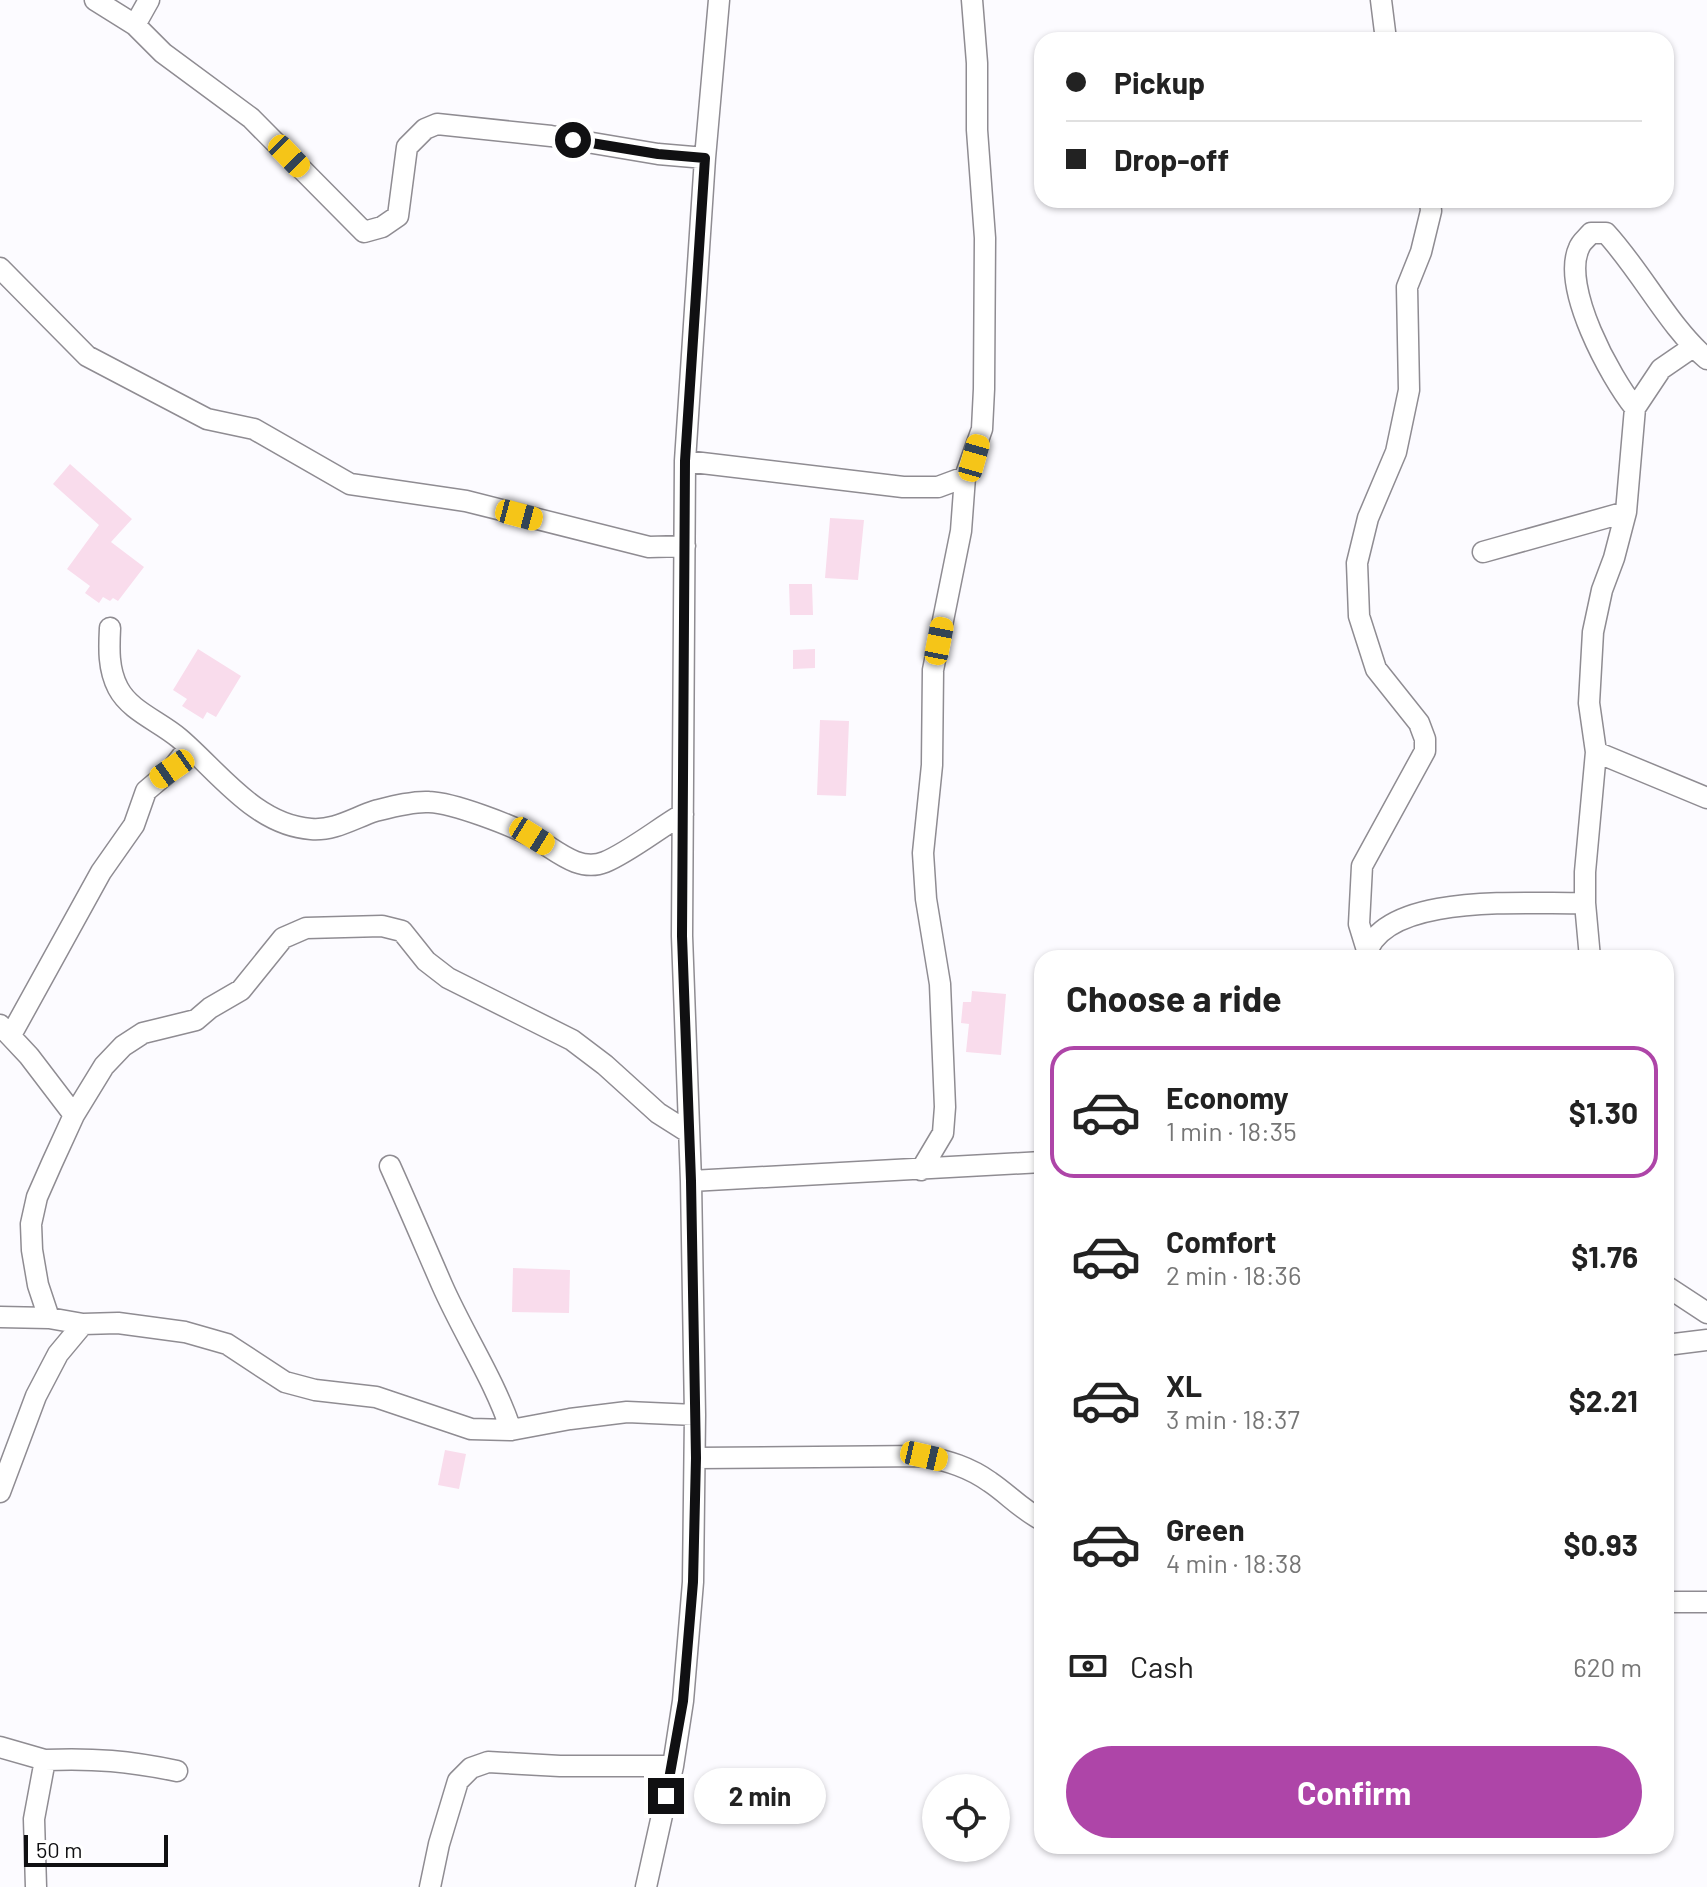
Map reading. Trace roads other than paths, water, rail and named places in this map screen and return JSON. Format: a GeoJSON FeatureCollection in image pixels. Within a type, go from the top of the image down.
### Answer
{"type":"FeatureCollection","features":[{"type":"Feature","properties":{"kind":"street"},"geometry":{"type":"LineString","coordinates":[[95,0],[135,25],[163,53],[251,118],[364,232],[382,227],[398,216],[407,147],[425,129],[437,124],[551,136],[658,154],[705,158]]}},
{"type":"Feature","properties":{"kind":"street"},"geometry":{"type":"LineString","coordinates":[[135,25],[149,0]]}},
{"type":"Feature","properties":{"kind":"street"},"geometry":{"type":"LineString","coordinates":[[646,1887],[673,1766],[683,1701],[693,1582],[696,1458],[691,1181],[682,936],[685,461],[719,0]]}},
{"type":"Feature","properties":{"kind":"street"},"geometry":{"type":"LineString","coordinates":[[921,1170],[943,1133],[945,1107],[940,984],[926,899],[923,853],[932,765],[933,670],[961,531],[965,477],[982,429],[984,389],[985,238],[972,0]]}},
{"type":"Feature","properties":{"kind":"street"},"geometry":{"type":"LineString","coordinates":[[1381,0],[1385,32]]}},
{"type":"Feature","properties":{"kind":"street"},"geometry":{"type":"LineString","coordinates":[[1365,950],[1359,924],[1362,866],[1425,751],[1425,739],[1419,723],[1376,669],[1359,616],[1357,563],[1368,518],[1396,452],[1409,390],[1407,287],[1421,252],[1431,208]]}},
{"type":"Feature","properties":{"kind":"street"},"geometry":{"type":"LineString","coordinates":[[1589,950],[1585,903],[1596,752],[1589,703],[1593,632],[1602,590],[1626,512],[1635,408],[1661,369],[1700,353],[1628,257],[1606,233],[1591,233],[1579,246],[1577,285],[1589,328],[1619,388],[1635,408]]}},
{"type":"Feature","properties":{"kind":"street"},"geometry":{"type":"LineString","coordinates":[[0,268],[87,356],[207,419],[254,429],[350,484],[466,501],[649,547],[685,546]]}},
{"type":"Feature","properties":{"kind":"street"},"geometry":{"type":"LineString","coordinates":[[685,461],[903,487],[938,487],[965,477]]}},
{"type":"Feature","properties":{"kind":"street"},"geometry":{"type":"LineString","coordinates":[[1483,552],[1626,512]]}},
{"type":"Feature","properties":{"kind":"street"},"geometry":{"type":"LineString","coordinates":[[110,628],[109,654],[118,688],[137,708],[189,747],[233,791],[294,827],[316,830],[345,824],[375,811],[429,802],[461,809],[520,832],[567,859],[588,866],[605,862],[683,814]]}},
{"type":"Feature","properties":{"kind":"street"},"geometry":{"type":"LineString","coordinates":[[74,1115],[6,1030],[101,872],[134,825],[146,791],[172,769],[189,747]]}},
{"type":"Feature","properties":{"kind":"street"},"geometry":{"type":"LineString","coordinates":[[1596,752],[1707,798]]}},
{"type":"Feature","properties":{"kind":"street"},"geometry":{"type":"LineString","coordinates":[[172,769],[204,764]]}},
{"type":"Feature","properties":{"kind":"street"},"geometry":{"type":"LineString","coordinates":[[1369,950],[1380,932],[1405,917],[1438,907],[1585,903]]}},
{"type":"Feature","properties":{"kind":"street"},"geometry":{"type":"LineString","coordinates":[[49,1318],[38,1285],[31,1224],[37,1197],[74,1115],[104,1066],[123,1046],[143,1033],[196,1020],[241,990],[283,938],[306,928],[382,926],[402,931],[426,961],[448,978],[572,1040],[658,1113],[688,1132]]}},
{"type":"Feature","properties":{"kind":"street"},"geometry":{"type":"LineString","coordinates":[[691,1181],[1034,1163]]}},
{"type":"Feature","properties":{"kind":"street"},"geometry":{"type":"LineString","coordinates":[[390,1166],[420,1229],[442,1286],[501,1399],[511,1430]]}},
{"type":"Feature","properties":{"kind":"street"},"geometry":{"type":"LineString","coordinates":[[1674,1291],[1707,1313]]}},
{"type":"Feature","properties":{"kind":"street"},"geometry":{"type":"LineString","coordinates":[[0,1317],[49,1318],[83,1324],[118,1323],[185,1332],[227,1344],[285,1382],[315,1390],[376,1397],[471,1429],[511,1430],[627,1412],[695,1415]]}},
{"type":"Feature","properties":{"kind":"street"},"geometry":{"type":"LineString","coordinates":[[0,1492],[36,1396],[58,1354],[83,1324]]}},
{"type":"Feature","properties":{"kind":"street"},"geometry":{"type":"LineString","coordinates":[[1674,1344],[1707,1340]]}},
{"type":"Feature","properties":{"kind":"street"},"geometry":{"type":"LineString","coordinates":[[696,1458],[924,1456],[959,1464],[990,1481],[1034,1516]]}},
{"type":"Feature","properties":{"kind":"street"},"geometry":{"type":"LineString","coordinates":[[1674,1602],[1707,1602]]}},
{"type":"Feature","properties":{"kind":"street"},"geometry":{"type":"LineString","coordinates":[[0,1747],[45,1760],[92,1758],[177,1771]]}},
{"type":"Feature","properties":{"kind":"street"},"geometry":{"type":"LineString","coordinates":[[36,1887],[34,1819],[45,1760]]}},
{"type":"Feature","properties":{"kind":"street"},"geometry":{"type":"LineString","coordinates":[[430,1887],[458,1781],[471,1768],[488,1762],[560,1766],[673,1766]]}}]}
